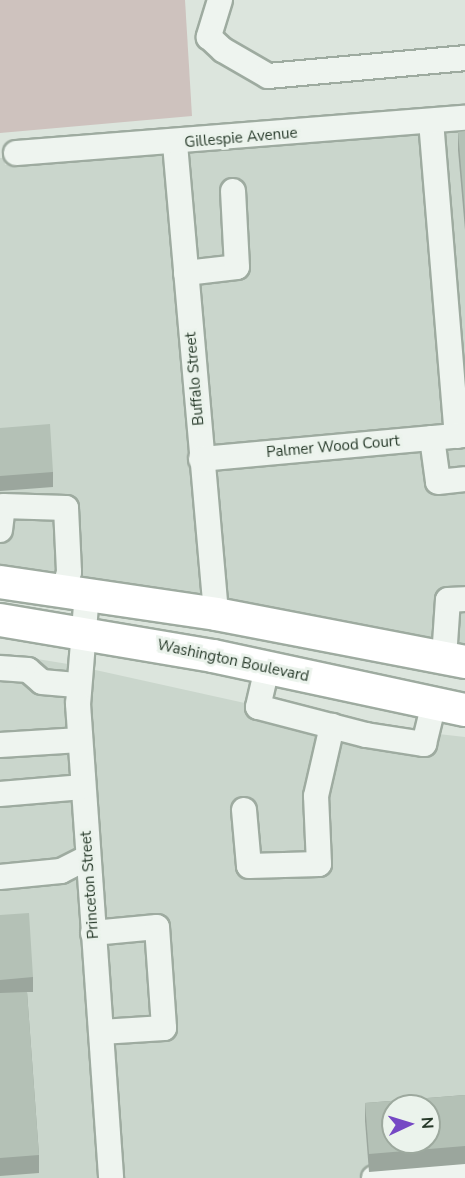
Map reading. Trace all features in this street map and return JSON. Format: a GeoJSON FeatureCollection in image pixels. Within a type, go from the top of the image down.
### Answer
{"type":"FeatureCollection","features":[{"type":"Feature","properties":{"kind":"main road"},"geometry":{"type":"LineString","coordinates":[[0,582],[76,591],[216,614],[455,660]]}},
{"type":"Feature","properties":{"kind":"main road","name":"Washington Boulevard"},"geometry":{"type":"LineString","coordinates":[[0,620],[82,631],[465,710]]}},
{"type":"Feature","properties":{"kind":"street"},"geometry":{"type":"LineString","coordinates":[[220,0],[209,37],[223,50],[268,76],[465,58]]}},
{"type":"Feature","properties":{"kind":"street","name":"Gillespie Avenue"},"geometry":{"type":"LineString","coordinates":[[16,153],[175,144],[465,118]]}},
{"type":"Feature","properties":{"kind":"street"},"geometry":{"type":"LineString","coordinates":[[431,121],[461,436]]}},
{"type":"Feature","properties":{"kind":"street","name":"Buffalo Street"},"geometry":{"type":"LineString","coordinates":[[175,144],[216,614]]}},
{"type":"Feature","properties":{"kind":"street"},"geometry":{"type":"LineString","coordinates":[[186,273],[237,267],[233,191]]}},
{"type":"Feature","properties":{"kind":"street","name":"Palmer Wood Court"},"geometry":{"type":"LineString","coordinates":[[201,459],[461,436]]}},
{"type":"Feature","properties":{"kind":"street"},"geometry":{"type":"LineString","coordinates":[[432,438],[438,482],[465,479]]}},
{"type":"Feature","properties":{"kind":"street","name":"Princeton Street"},"geometry":{"type":"LineString","coordinates":[[0,530],[3,506],[66,508],[69,572],[76,591],[82,631],[79,685],[80,740],[111,1178]]}},
{"type":"Feature","properties":{"kind":"street"},"geometry":{"type":"LineString","coordinates":[[455,660],[448,600],[465,599]]}},
{"type":"Feature","properties":{"kind":"street"},"geometry":{"type":"LineString","coordinates":[[0,668],[28,670],[42,682],[79,685]]}},
{"type":"Feature","properties":{"kind":"street"},"geometry":{"type":"LineString","coordinates":[[267,668],[258,708],[332,726],[424,744],[434,704]]}},
{"type":"Feature","properties":{"kind":"street"},"geometry":{"type":"LineString","coordinates":[[244,810],[249,866],[319,864],[316,796],[332,726]]}},
{"type":"Feature","properties":{"kind":"street"},"geometry":{"type":"LineString","coordinates":[[0,745],[80,740]]}},
{"type":"Feature","properties":{"kind":"street"},"geometry":{"type":"LineString","coordinates":[[0,794],[83,787]]}},
{"type":"Feature","properties":{"kind":"street"},"geometry":{"type":"LineString","coordinates":[[0,877],[61,871],[88,857]]}},
{"type":"Feature","properties":{"kind":"street"},"geometry":{"type":"LineString","coordinates":[[93,933],[157,927],[164,1028],[100,1032]]}},
{"type":"Feature","properties":{"kind":"street"},"geometry":{"type":"LineString","coordinates":[[374,1178],[465,1169]]}},
{"type":"Feature","properties":{"kind":"shaded area"},"geometry":{"type":"Polygon","coordinates":[[[0,0],[185,0],[192,116],[0,133],[0,0]]]}},
{"type":"Feature","properties":{"kind":"shaded area"},"geometry":{"type":"Polygon","coordinates":[[[465,130],[465,425],[212,447],[188,153],[465,130]]]}},
{"type":"Feature","properties":{"kind":"shaded area"},"geometry":{"type":"Polygon","coordinates":[[[164,155],[202,601],[0,571],[0,158],[4,158],[5,165],[164,155]]]}},
{"type":"Feature","properties":{"kind":"shaded area"},"geometry":{"type":"Polygon","coordinates":[[[465,446],[465,649],[227,605],[214,468],[465,446]]]}},
{"type":"Feature","properties":{"kind":"shaded area"},"geometry":{"type":"Polygon","coordinates":[[[0,653],[68,664],[71,778],[0,784],[0,653]]]}},
{"type":"Feature","properties":{"kind":"shaded area"},"geometry":{"type":"Polygon","coordinates":[[[91,669],[331,722],[465,737],[465,1178],[123,1178],[91,720],[91,669]]]}},
{"type":"Feature","properties":{"kind":"shaded area"},"geometry":{"type":"Polygon","coordinates":[[[72,799],[99,1178],[0,1178],[0,805],[72,799]]]}},
{"type":"Feature","properties":{"kind":"building"},"geometry":{"type":"Polygon","coordinates":[[[465,131],[465,212],[458,132],[465,131]]]}},
{"type":"Feature","properties":{"kind":"building"},"geometry":{"type":"Polygon","coordinates":[[[50,424],[53,472],[0,476],[0,428],[50,424]]]}},
{"type":"Feature","properties":{"kind":"building"},"geometry":{"type":"Polygon","coordinates":[[[29,913],[33,977],[0,980],[0,915],[29,913]]]}},
{"type":"Feature","properties":{"kind":"building"},"geometry":{"type":"Polygon","coordinates":[[[27,992],[39,1155],[0,1158],[0,993],[27,992]]]}},
{"type":"Feature","properties":{"kind":"building"},"geometry":{"type":"Polygon","coordinates":[[[465,1095],[465,1146],[441,1148],[441,1097],[465,1095]]]}},
{"type":"Feature","properties":{"kind":"building"},"geometry":{"type":"Polygon","coordinates":[[[381,1102],[381,1153],[369,1154],[365,1103],[381,1102]]]}}]}
